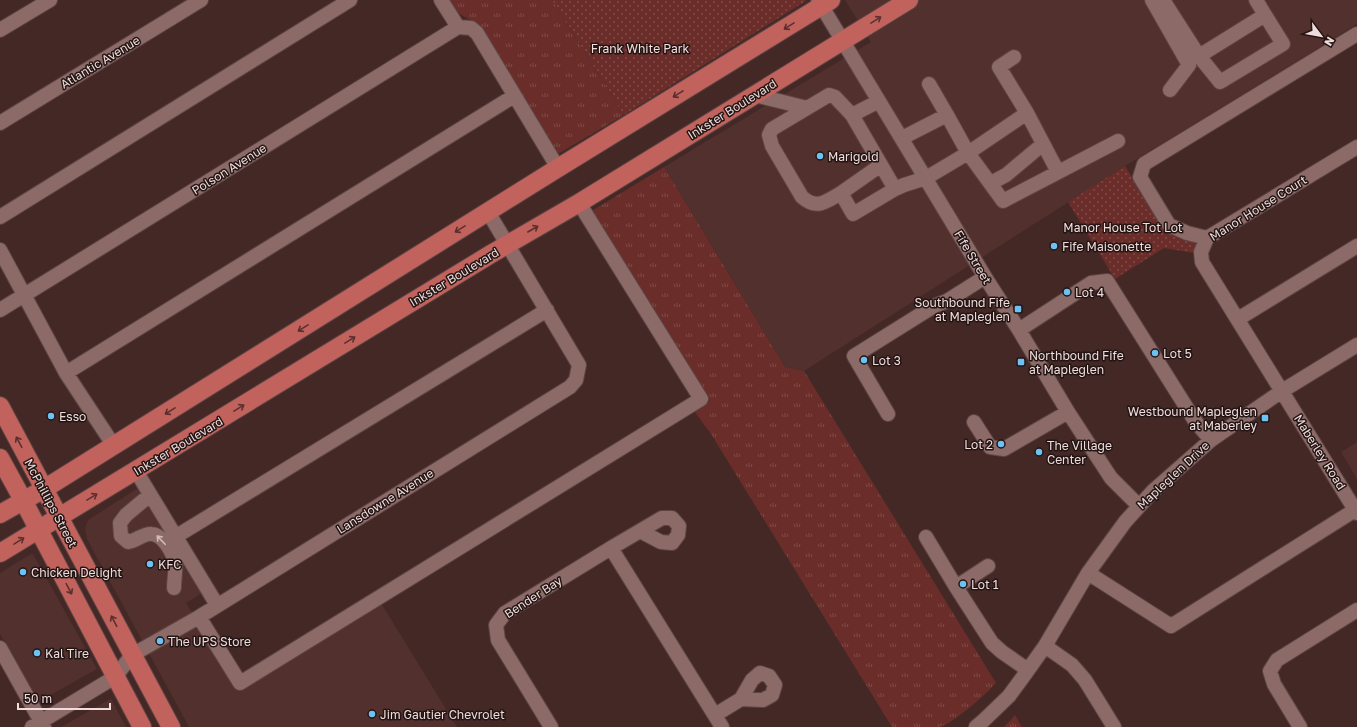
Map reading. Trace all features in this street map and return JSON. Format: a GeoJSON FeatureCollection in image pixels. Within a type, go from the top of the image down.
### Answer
{"type":"FeatureCollection","features":[{"type":"Feature","properties":{"kind":"main road","name":"Inkster Boulevard"},"geometry":{"type":"LineString","coordinates":[[0,553],[507,245],[579,203],[909,0]]}},
{"type":"Feature","properties":{"kind":"main road"},"geometry":{"type":"LineString","coordinates":[[0,514],[114,446],[824,2]]}},
{"type":"Feature","properties":{"kind":"main road","name":"McPhillips Street"},"geometry":{"type":"LineString","coordinates":[[0,406],[170,727]]}},
{"type":"Feature","properties":{"kind":"main road","name":"McPhillips Street"},"geometry":{"type":"LineString","coordinates":[[0,458],[24,500],[142,727]]}},
{"type":"Feature","properties":{"kind":"street"},"geometry":{"type":"LineString","coordinates":[[0,30],[50,0]]}},
{"type":"Feature","properties":{"kind":"street","name":"Atlantic Avenue"},"geometry":{"type":"LineString","coordinates":[[0,123],[201,0]]}},
{"type":"Feature","properties":{"kind":"street"},"geometry":{"type":"LineString","coordinates":[[0,217],[350,0]]}},
{"type":"Feature","properties":{"kind":"street"},"geometry":{"type":"LineString","coordinates":[[441,0],[458,27],[471,28],[477,33],[558,168]]}},
{"type":"Feature","properties":{"kind":"street"},"geometry":{"type":"LineString","coordinates":[[1152,0],[1189,66],[1170,90]]}},
{"type":"Feature","properties":{"kind":"street"},"geometry":{"type":"LineString","coordinates":[[1163,0],[1199,56],[1220,82],[1283,44],[1256,0]]}},
{"type":"Feature","properties":{"kind":"street","name":"Fife Street"},"geometry":{"type":"LineString","coordinates":[[824,2],[843,41],[1068,412],[1111,478],[1139,506]]}},
{"type":"Feature","properties":{"kind":"street"},"geometry":{"type":"LineString","coordinates":[[1199,56],[1265,15]]}},
{"type":"Feature","properties":{"kind":"street","name":"Polson Avenue"},"geometry":{"type":"LineString","coordinates":[[0,310],[25,296],[458,27]]}},
{"type":"Feature","properties":{"kind":"street"},"geometry":{"type":"LineString","coordinates":[[1207,238],[1188,233],[1169,225],[1140,177],[1144,164],[1357,34]]}},
{"type":"Feature","properties":{"kind":"street"},"geometry":{"type":"LineString","coordinates":[[1014,57],[999,67],[1027,113],[1058,172]]}},
{"type":"Feature","properties":{"kind":"street"},"geometry":{"type":"LineString","coordinates":[[929,84],[968,153],[1003,201],[1118,141]]}},
{"type":"Feature","properties":{"kind":"street"},"geometry":{"type":"LineString","coordinates":[[755,95],[807,108]]}},
{"type":"Feature","properties":{"kind":"street"},"geometry":{"type":"LineString","coordinates":[[881,165],[841,193],[822,204],[809,203],[802,197],[772,146],[769,135],[772,129],[829,95],[835,97],[852,115],[895,189]]}},
{"type":"Feature","properties":{"kind":"street"},"geometry":{"type":"LineString","coordinates":[[66,373],[514,96]]}},
{"type":"Feature","properties":{"kind":"street"},"geometry":{"type":"LineString","coordinates":[[852,115],[879,101]]}},
{"type":"Feature","properties":{"kind":"street"},"geometry":{"type":"LineString","coordinates":[[841,193],[853,214],[895,189],[926,178],[968,153],[1027,113]]}},
{"type":"Feature","properties":{"kind":"street"},"geometry":{"type":"LineString","coordinates":[[902,138],[947,116]]}},
{"type":"Feature","properties":{"kind":"street"},"geometry":{"type":"LineString","coordinates":[[990,183],[1006,175],[1043,144]]}},
{"type":"Feature","properties":{"kind":"street","name":"Manor House Court"},"geometry":{"type":"LineString","coordinates":[[1282,391],[1202,262],[1200,252],[1207,238],[1357,147]]}},
{"type":"Feature","properties":{"kind":"street"},"geometry":{"type":"LineString","coordinates":[[199,617],[240,683],[701,400],[579,203]]}},
{"type":"Feature","properties":{"kind":"street","name":"Lansdowne Avenue"},"geometry":{"type":"LineString","coordinates":[[39,725],[115,677],[132,655],[199,617],[570,386],[576,380],[579,365],[488,212]]}},
{"type":"Feature","properties":{"kind":"street"},"geometry":{"type":"LineString","coordinates":[[1238,319],[1357,246]]}},
{"type":"Feature","properties":{"kind":"street"},"geometry":{"type":"LineString","coordinates":[[0,250],[66,373],[114,446]]}},
{"type":"Feature","properties":{"kind":"street"},"geometry":{"type":"LineString","coordinates":[[888,414],[854,356],[934,306],[947,301],[985,277]]}},
{"type":"Feature","properties":{"kind":"street"},"geometry":{"type":"LineString","coordinates":[[1019,330],[1092,283],[1107,281],[1195,421],[1211,440]]}},
{"type":"Feature","properties":{"kind":"street"},"geometry":{"type":"LineString","coordinates":[[175,537],[547,310]]}},
{"type":"Feature","properties":{"kind":"street","name":"Mapleglen Drive"},"geometry":{"type":"LineString","coordinates":[[976,727],[1009,696],[1045,646],[1088,573],[1125,522],[1153,491],[1211,440],[1282,391],[1357,346]]}},
{"type":"Feature","properties":{"kind":"street","name":"Maberley Road"},"geometry":{"type":"LineString","coordinates":[[1282,391],[1356,511]]}},
{"type":"Feature","properties":{"kind":"street"},"geometry":{"type":"LineString","coordinates":[[974,422],[990,447],[1004,449],[1068,412]]}},
{"type":"Feature","properties":{"kind":"street"},"geometry":{"type":"LineString","coordinates":[[136,471],[217,605]]}},
{"type":"Feature","properties":{"kind":"street"},"geometry":{"type":"LineString","coordinates":[[150,495],[126,515],[120,523],[120,536],[128,542],[135,541],[149,533],[156,534],[162,538],[172,555],[175,564],[174,588]]}},
{"type":"Feature","properties":{"kind":"street"},"geometry":{"type":"LineString","coordinates":[[1088,573],[1171,626],[1356,511]]}},
{"type":"Feature","properties":{"kind":"street","name":"Bender Bay"},"geometry":{"type":"LineString","coordinates":[[552,727],[498,640],[496,625],[505,612],[640,531]]}},
{"type":"Feature","properties":{"kind":"street"},"geometry":{"type":"LineString","coordinates":[[926,536],[956,587],[992,643],[1002,652],[1028,670]]}},
{"type":"Feature","properties":{"kind":"street"},"geometry":{"type":"LineString","coordinates":[[611,548],[718,721],[741,699]]}},
{"type":"Feature","properties":{"kind":"street"},"geometry":{"type":"LineString","coordinates":[[956,587],[988,566]]}},
{"type":"Feature","properties":{"kind":"street"},"geometry":{"type":"LineString","coordinates":[[1300,727],[1274,684],[1270,671],[1277,660],[1357,610]]}},
{"type":"Feature","properties":{"kind":"street"},"geometry":{"type":"LineString","coordinates":[[1045,646],[1072,666],[1085,680],[1114,727]]}},
{"type":"Feature","properties":{"kind":"street"},"geometry":{"type":"LineString","coordinates":[[0,648],[39,725]]}},
{"type":"Feature","properties":{"kind":"shaded area"},"geometry":{"type":"Polygon","coordinates":[[[845,0],[1357,0],[1357,24],[1125,166],[804,371],[785,367],[664,167],[871,42],[845,0]]]}},
{"type":"Feature","properties":{"kind":"shaded area"},"geometry":{"type":"Polygon","coordinates":[[[1357,442],[1357,479],[1341,452],[1357,442]]]}},
{"type":"Feature","properties":{"kind":"shaded area"},"geometry":{"type":"Polygon","coordinates":[[[140,487],[203,592],[186,603],[241,690],[381,603],[457,727],[189,727],[87,539],[85,528],[88,520],[140,487]]]}},
{"type":"Feature","properties":{"kind":"shaded area"},"geometry":{"type":"Polygon","coordinates":[[[33,554],[97,669],[38,702],[0,634],[0,573],[33,554]]]}},
{"type":"Feature","properties":{"kind":"shaded area"},"geometry":{"type":"Polygon","coordinates":[[[110,699],[126,727],[61,727],[110,699]]]}},
{"type":"Feature","properties":{"kind":"green space"},"geometry":{"type":"Polygon","coordinates":[[[448,0],[552,0],[624,115],[556,155],[475,22],[459,13],[448,0]]]}},
{"type":"Feature","properties":{"kind":"green space","name":"Frank White Park"},"geometry":{"type":"Polygon","coordinates":[[[552,0],[805,0],[806,1],[624,115],[552,0]]]}},
{"type":"Feature","properties":{"kind":"green space","name":"Manor House Tot Lot"},"geometry":{"type":"Polygon","coordinates":[[[1125,166],[1165,230],[1198,240],[1194,253],[1164,248],[1115,279],[1068,202],[1125,166]]]}},
{"type":"Feature","properties":{"kind":"green space"},"geometry":{"type":"Polygon","coordinates":[[[664,167],[785,367],[804,371],[996,683],[969,708],[945,725],[939,727],[892,727],[711,434],[695,412],[710,401],[590,212],[664,167]]]}},
{"type":"Feature","properties":{"kind":"green space"},"geometry":{"type":"Polygon","coordinates":[[[1015,715],[1022,727],[1004,727],[1015,715]]]}},
{"type":"Feature","properties":{"kind":"place","name":"Marigold"},"geometry":{"type":"Point","coordinates":[820,156]}},
{"type":"Feature","properties":{"kind":"place","name":"Fife Maisonette"},"geometry":{"type":"Point","coordinates":[1054,246]}},
{"type":"Feature","properties":{"kind":"place","name":"Lot 4"},"geometry":{"type":"Point","coordinates":[1067,292]}},
{"type":"Feature","properties":{"kind":"place","name":"Southbound Fife at Mapleglen"},"geometry":{"type":"Point","coordinates":[1018,309]}},
{"type":"Feature","properties":{"kind":"place","name":"Lot 5"},"geometry":{"type":"Point","coordinates":[1155,353]}},
{"type":"Feature","properties":{"kind":"place","name":"Lot 3"},"geometry":{"type":"Point","coordinates":[864,360]}},
{"type":"Feature","properties":{"kind":"place","name":"Northbound Fife at Mapleglen"},"geometry":{"type":"Point","coordinates":[1021,362]}},
{"type":"Feature","properties":{"kind":"place","name":"Esso"},"geometry":{"type":"Point","coordinates":[51,416]}},
{"type":"Feature","properties":{"kind":"place","name":"Westbound Mapleglen at Maberley"},"geometry":{"type":"Point","coordinates":[1265,418]}},
{"type":"Feature","properties":{"kind":"place","name":"Lot 2"},"geometry":{"type":"Point","coordinates":[1001,444]}},
{"type":"Feature","properties":{"kind":"place","name":"The Village Center"},"geometry":{"type":"Point","coordinates":[1039,452]}},
{"type":"Feature","properties":{"kind":"place","name":"KFC"},"geometry":{"type":"Point","coordinates":[150,564]}},
{"type":"Feature","properties":{"kind":"place","name":"Chicken Delight"},"geometry":{"type":"Point","coordinates":[23,572]}},
{"type":"Feature","properties":{"kind":"place","name":"Lot 1"},"geometry":{"type":"Point","coordinates":[963,584]}},
{"type":"Feature","properties":{"kind":"place","name":"The UPS Store"},"geometry":{"type":"Point","coordinates":[160,641]}},
{"type":"Feature","properties":{"kind":"place","name":"Kal Tire"},"geometry":{"type":"Point","coordinates":[37,653]}},
{"type":"Feature","properties":{"kind":"place","name":"Jim Gautier Chevrolet"},"geometry":{"type":"Point","coordinates":[372,714]}}]}
